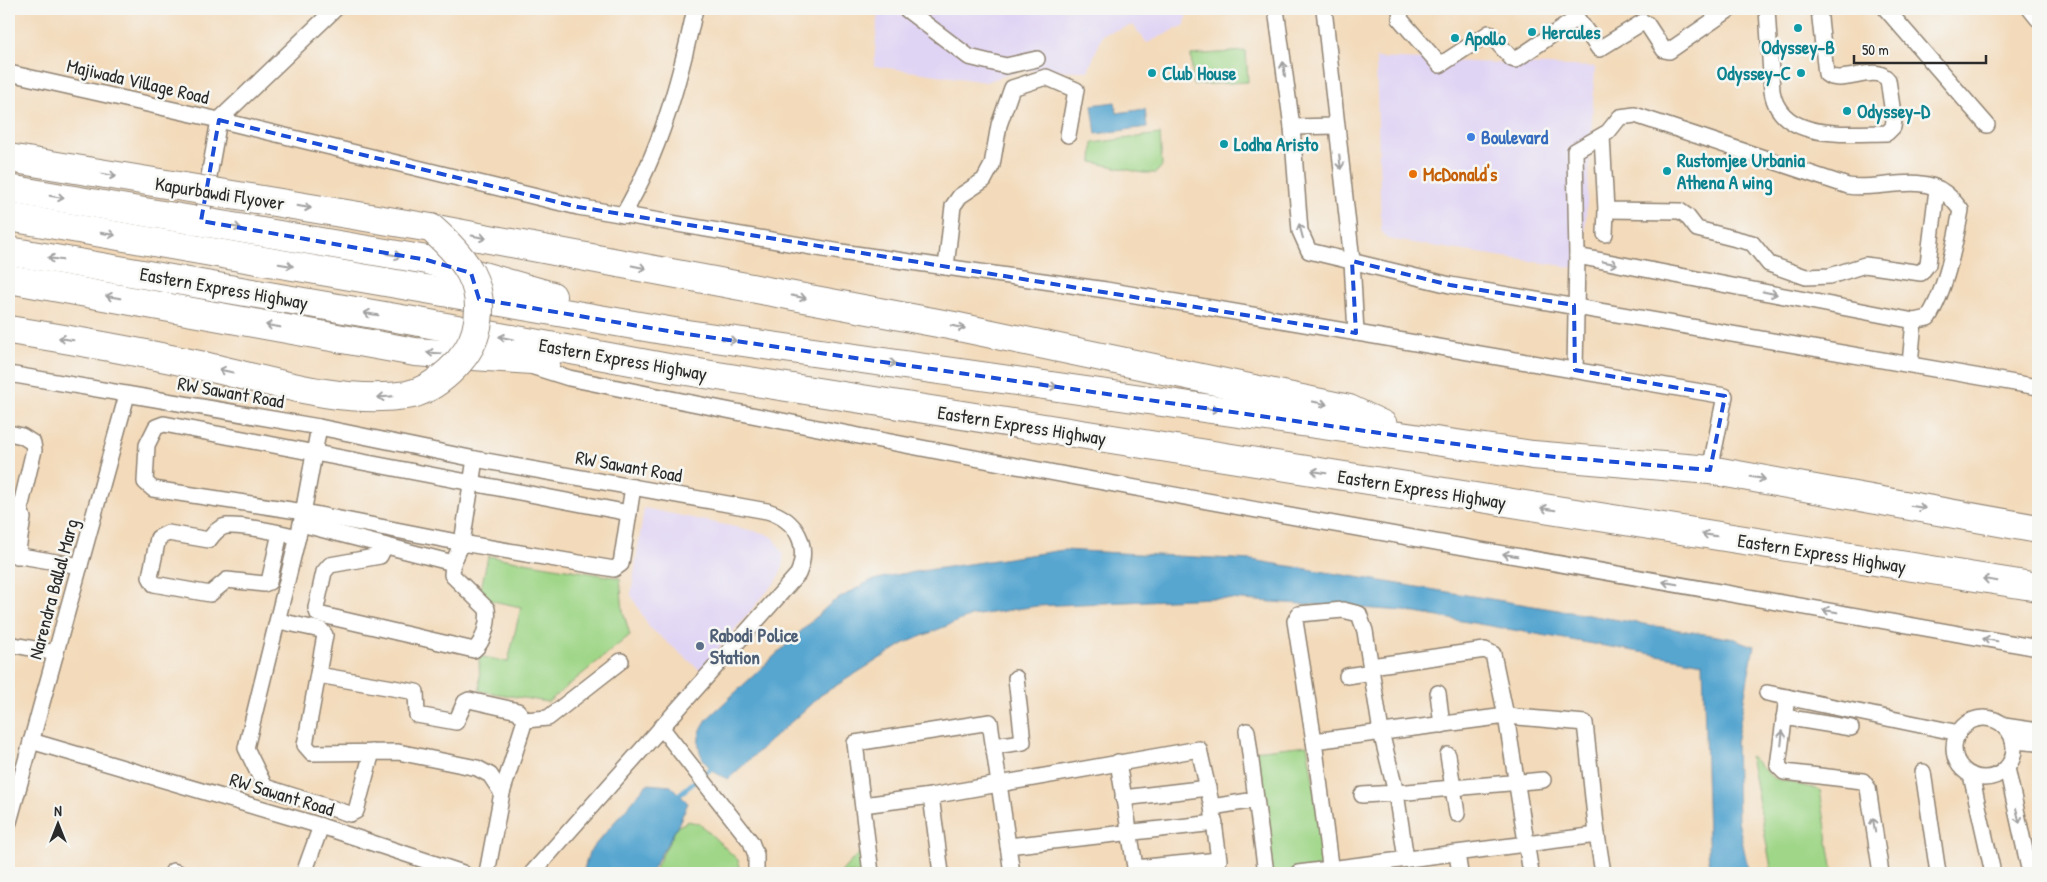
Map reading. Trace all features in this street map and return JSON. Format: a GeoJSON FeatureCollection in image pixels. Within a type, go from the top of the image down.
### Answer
{"type":"FeatureCollection","features":[{"type":"Feature","properties":{"kind":"highway","name":"Kapurbawdi Flyover"},"geometry":{"type":"LineString","coordinates":[[9,158],[431,228],[954,326],[1349,409],[1406,436]]}},
{"type":"Feature","properties":{"kind":"highway"},"geometry":{"type":"LineString","coordinates":[[9,189],[427,260],[680,334]]}},
{"type":"Feature","properties":{"kind":"highway","name":"Eastern Express Highway"},"geometry":{"type":"LineString","coordinates":[[9,217],[680,334],[1533,455],[1710,470],[2038,529]]}},
{"type":"Feature","properties":{"kind":"highway"},"geometry":{"type":"LineString","coordinates":[[9,330],[117,347],[309,389],[363,398],[409,395],[439,381],[460,360],[474,339],[481,314],[478,290],[469,268],[453,247],[431,228]]}},
{"type":"Feature","properties":{"kind":"highway","name":"Eastern Express Highway"},"geometry":{"type":"LineString","coordinates":[[9,251],[419,322],[674,370],[2038,587]]}},
{"type":"Feature","properties":{"kind":"highway"},"geometry":{"type":"LineString","coordinates":[[9,279],[415,352],[674,370]]}},
{"type":"Feature","properties":{"kind":"street","name":"Majiwada Village Road"},"geometry":{"type":"LineString","coordinates":[[9,73],[219,120],[335,9]]}},
{"type":"Feature","properties":{"kind":"street"},"geometry":{"type":"LineString","coordinates":[[623,215],[647,171],[683,66],[695,9]]}},
{"type":"Feature","properties":{"kind":"street"},"geometry":{"type":"LineString","coordinates":[[906,9],[969,57],[1006,66],[1037,59]]}},
{"type":"Feature","properties":{"kind":"street"},"geometry":{"type":"LineString","coordinates":[[1276,9],[1292,128],[1300,231],[1309,251],[1450,286],[1574,305],[2038,387]]}},
{"type":"Feature","properties":{"kind":"street"},"geometry":{"type":"LineString","coordinates":[[1324,9],[1352,261],[1356,333]]}},
{"type":"Feature","properties":{"kind":"street"},"geometry":{"type":"LineString","coordinates":[[1401,9],[1400,19],[1440,65],[1489,33],[1515,60],[1576,18],[1599,49],[1643,22],[1664,50],[1668,51],[1730,9]]}},
{"type":"Feature","properties":{"kind":"street"},"geometry":{"type":"LineString","coordinates":[[1767,9],[1772,91],[1774,104],[1778,111],[1785,117],[1817,132],[1887,133],[1893,127],[1894,120],[1888,80],[1885,76],[1877,74],[1834,78],[1826,74],[1819,9]]}},
{"type":"Feature","properties":{"kind":"street"},"geometry":{"type":"LineString","coordinates":[[1886,9],[1987,125]]}},
{"type":"Feature","properties":{"kind":"street"},"geometry":{"type":"LineString","coordinates":[[2030,9],[2038,19]]}},
{"type":"Feature","properties":{"kind":"street"},"geometry":{"type":"LineString","coordinates":[[946,267],[953,206],[960,196],[984,180],[992,165],[999,124],[1012,88],[1046,77],[1076,90],[1068,134]]}},
{"type":"Feature","properties":{"kind":"street"},"geometry":{"type":"LineString","coordinates":[[1575,370],[1575,152],[1608,132],[1620,117],[1635,115],[1848,186],[1862,189],[1915,182],[1944,191],[1962,210],[1936,305],[1928,318],[1914,321],[1576,256]]}},
{"type":"Feature","properties":{"kind":"street"},"geometry":{"type":"LineString","coordinates":[[201,221],[219,120],[578,207],[946,267],[1106,290],[1725,396],[1710,470]]}},
{"type":"Feature","properties":{"kind":"street"},"geometry":{"type":"LineString","coordinates":[[1292,128],[1336,126]]}},
{"type":"Feature","properties":{"kind":"street"},"geometry":{"type":"LineString","coordinates":[[1602,136],[1606,210],[1605,234]]}},
{"type":"Feature","properties":{"kind":"street"},"geometry":{"type":"LineString","coordinates":[[1606,210],[1680,211],[1687,216],[1697,229],[1752,243],[1769,264],[1806,277],[1830,276],[1865,265],[1921,273],[1928,264],[1937,189]]}},
{"type":"Feature","properties":{"kind":"street"},"geometry":{"type":"LineString","coordinates":[[1910,364],[1914,321]]}},
{"type":"Feature","properties":{"kind":"street"},"geometry":{"type":"LineString","coordinates":[[507,358],[569,378],[823,431],[2038,648]]}},
{"type":"Feature","properties":{"kind":"street","name":"RW Sawant Road"},"geometry":{"type":"LineString","coordinates":[[9,374],[319,427],[476,459],[777,514],[794,526],[802,544],[802,565],[798,574],[532,873]]}},
{"type":"Feature","properties":{"kind":"street","name":"Narendra Ballal Marg"},"geometry":{"type":"LineString","coordinates":[[9,822],[12,796],[31,741],[127,395]]}},
{"type":"Feature","properties":{"kind":"street"},"geometry":{"type":"LineString","coordinates":[[453,563],[153,489],[145,482],[147,445],[156,427],[164,424],[314,454],[629,512]]}},
{"type":"Feature","properties":{"kind":"street"},"geometry":{"type":"LineString","coordinates":[[319,427],[301,524],[279,621],[246,748],[265,787],[350,814],[356,811],[372,752]]}},
{"type":"Feature","properties":{"kind":"street"},"geometry":{"type":"LineString","coordinates":[[9,433],[22,436],[33,444],[34,450],[20,509],[23,518],[13,555],[80,566]]}},
{"type":"Feature","properties":{"kind":"street"},"geometry":{"type":"LineString","coordinates":[[385,546],[380,556],[373,559],[330,565],[324,572],[316,608],[318,614],[474,650],[480,645],[488,616],[487,609],[452,576],[453,563],[462,543],[476,459]]}},
{"type":"Feature","properties":{"kind":"street"},"geometry":{"type":"LineString","coordinates":[[280,533],[269,582],[264,584],[227,580],[210,594],[154,584],[150,577],[158,538],[168,533],[209,540],[215,531],[226,526],[280,533],[301,524],[462,543],[614,569],[621,564],[633,487]]}},
{"type":"Feature","properties":{"kind":"street"},"geometry":{"type":"LineString","coordinates":[[1331,871],[1314,741],[1295,621],[1299,614],[1343,610],[1359,614],[1371,669],[1381,732],[1396,793],[1400,864]]}},
{"type":"Feature","properties":{"kind":"street"},"geometry":{"type":"LineString","coordinates":[[279,621],[321,630],[325,635],[305,745],[312,753],[398,752],[477,768],[490,775],[502,793]]}},
{"type":"Feature","properties":{"kind":"street"},"geometry":{"type":"LineString","coordinates":[[9,644],[56,653]]}},
{"type":"Feature","properties":{"kind":"street"},"geometry":{"type":"LineString","coordinates":[[1348,676],[1371,669],[1485,650],[1493,654],[1506,716],[1531,873]]}},
{"type":"Feature","properties":{"kind":"street"},"geometry":{"type":"LineString","coordinates":[[525,720],[548,718],[621,661]]}},
{"type":"Feature","properties":{"kind":"street"},"geometry":{"type":"LineString","coordinates":[[318,675],[416,692],[417,715],[456,722],[465,702],[469,700],[518,711],[525,720]]}},
{"type":"Feature","properties":{"kind":"street"},"geometry":{"type":"LineString","coordinates":[[994,746],[1023,742],[1016,678]]}},
{"type":"Feature","properties":{"kind":"street"},"geometry":{"type":"LineString","coordinates":[[1438,693],[1442,725]]}},
{"type":"Feature","properties":{"kind":"street"},"geometry":{"type":"LineString","coordinates":[[1768,693],[1959,733]]}},
{"type":"Feature","properties":{"kind":"street"},"geometry":{"type":"LineString","coordinates":[[1787,697],[1778,766],[1784,772],[1863,782],[1868,788],[1881,873]]}},
{"type":"Feature","properties":{"kind":"street"},"geometry":{"type":"LineString","coordinates":[[1314,741],[1506,716],[1585,723],[1603,873]]}},
{"type":"Feature","properties":{"kind":"street"},"geometry":{"type":"LineString","coordinates":[[1784,717],[1851,728]]}},
{"type":"Feature","properties":{"kind":"street"},"geometry":{"type":"LineString","coordinates":[[2004,726],[2013,741],[2012,760],[2006,768],[1990,778],[1971,775],[1963,770],[1954,752],[1959,733],[1972,722],[1980,719],[1989,719],[2004,726],[2038,731]]}},
{"type":"Feature","properties":{"kind":"street"},"geometry":{"type":"LineString","coordinates":[[487,873],[502,793],[525,720]]}},
{"type":"Feature","properties":{"kind":"street"},"geometry":{"type":"LineString","coordinates":[[871,873],[855,743],[990,722],[1012,873]]}},
{"type":"Feature","properties":{"kind":"street"},"geometry":{"type":"LineString","coordinates":[[661,727],[751,842],[756,856],[756,873]]}},
{"type":"Feature","properties":{"kind":"street"},"geometry":{"type":"LineString","coordinates":[[1247,731],[1266,873]]}},
{"type":"Feature","properties":{"kind":"street","name":"RW Sawant Road"},"geometry":{"type":"LineString","coordinates":[[31,741],[322,826],[463,873]]}},
{"type":"Feature","properties":{"kind":"street"},"geometry":{"type":"LineString","coordinates":[[2013,741],[2038,743]]}},
{"type":"Feature","properties":{"kind":"street"},"geometry":{"type":"LineString","coordinates":[[863,806],[931,796],[1000,782],[1118,762],[1199,749],[1215,823],[1219,860],[1135,871],[1118,762]]}},
{"type":"Feature","properties":{"kind":"street"},"geometry":{"type":"LineString","coordinates":[[1448,754],[1457,814]]}},
{"type":"Feature","properties":{"kind":"street"},"geometry":{"type":"LineString","coordinates":[[2006,768],[2033,858],[2030,873]]}},
{"type":"Feature","properties":{"kind":"street"},"geometry":{"type":"LineString","coordinates":[[1923,772],[1938,873]]}},
{"type":"Feature","properties":{"kind":"street"},"geometry":{"type":"LineString","coordinates":[[1971,775],[1993,873]]}},
{"type":"Feature","properties":{"kind":"street"},"geometry":{"type":"LineString","coordinates":[[1362,795],[1543,780]]}},
{"type":"Feature","properties":{"kind":"street"},"geometry":{"type":"LineString","coordinates":[[1123,798],[1208,788]]}},
{"type":"Feature","properties":{"kind":"street"},"geometry":{"type":"LineString","coordinates":[[931,796],[941,873]]}},
{"type":"Feature","properties":{"kind":"street"},"geometry":{"type":"LineString","coordinates":[[1212,807],[1255,800]]}},
{"type":"Feature","properties":{"kind":"street"},"geometry":{"type":"LineString","coordinates":[[1008,846],[1128,831],[1215,823]]}},
{"type":"Feature","properties":{"kind":"street"},"geometry":{"type":"LineString","coordinates":[[304,873],[322,826]]}},
{"type":"Feature","properties":{"kind":"street"},"geometry":{"type":"LineString","coordinates":[[1298,873],[1400,864],[1457,854],[1597,835]]}},
{"type":"Feature","properties":{"kind":"street"},"geometry":{"type":"LineString","coordinates":[[1457,854],[1460,873]]}},
{"type":"Feature","properties":{"kind":"street"},"geometry":{"type":"LineString","coordinates":[[173,873],[173,871],[179,873]]}},
{"type":"Feature","properties":{"kind":"highlighted area"},"geometry":{"type":"Polygon","coordinates":[[[219,120],[578,207],[1356,333],[1352,261],[1450,285],[1574,305],[1575,370],[1725,396],[1710,470],[1533,455],[680,333],[479,299],[471,273],[427,260],[201,221],[219,120]]]}},
{"type":"Feature","properties":{"kind":"shaded area"},"geometry":{"type":"Polygon","coordinates":[[[878,9],[1187,9],[1185,25],[1147,43],[1133,25],[1103,34],[1088,71],[1021,70],[986,82],[874,66],[878,9]]]}},
{"type":"Feature","properties":{"kind":"shaded area"},"geometry":{"type":"Polygon","coordinates":[[[1376,58],[1595,67],[1583,269],[1387,239],[1381,230],[1376,58]]]}},
{"type":"Feature","properties":{"kind":"shaded area"},"geometry":{"type":"Polygon","coordinates":[[[644,508],[764,533],[773,537],[783,554],[783,567],[777,580],[700,670],[649,627],[631,595],[644,508]]]}},
{"type":"Feature","properties":{"kind":"green space"},"geometry":{"type":"Polygon","coordinates":[[[1246,51],[1248,82],[1193,85],[1191,55],[1246,51]]]}},
{"type":"Feature","properties":{"kind":"green space"},"geometry":{"type":"Polygon","coordinates":[[[1160,134],[1162,166],[1156,173],[1143,173],[1092,162],[1093,143],[1160,134]]]}},
{"type":"Feature","properties":{"kind":"green space"},"geometry":{"type":"Polygon","coordinates":[[[488,556],[620,578],[623,611],[630,635],[548,702],[480,691],[479,656],[508,662],[521,607],[479,598],[488,556]]]}},
{"type":"Feature","properties":{"kind":"green space"},"geometry":{"type":"Polygon","coordinates":[[[1307,745],[1328,867],[1270,873],[1254,751],[1307,745]]]}},
{"type":"Feature","properties":{"kind":"green space"},"geometry":{"type":"Polygon","coordinates":[[[1750,756],[1773,778],[1820,790],[1833,873],[1772,873],[1750,756]]]}},
{"type":"Feature","properties":{"kind":"green space"},"geometry":{"type":"Polygon","coordinates":[[[688,821],[700,824],[738,860],[742,873],[653,873],[677,827],[688,821]]]}},
{"type":"Feature","properties":{"kind":"green space"},"geometry":{"type":"Polygon","coordinates":[[[863,849],[866,873],[840,873],[863,849]]]}},
{"type":"Feature","properties":{"kind":"water"},"geometry":{"type":"Polygon","coordinates":[[[1115,102],[1117,113],[1145,109],[1147,127],[1096,134],[1092,105],[1115,102]]]}},
{"type":"Feature","properties":{"kind":"water"},"geometry":{"type":"Polygon","coordinates":[[[1063,550],[1252,560],[1735,639],[1754,646],[1736,743],[1738,821],[1749,873],[1709,873],[1703,663],[1404,611],[1213,598],[1037,606],[971,616],[905,643],[821,695],[728,779],[709,767],[701,755],[699,741],[701,731],[707,719],[831,603],[870,581],[894,575],[1063,550]]]}},
{"type":"Feature","properties":{"kind":"water"},"geometry":{"type":"Polygon","coordinates":[[[647,784],[671,786],[688,803],[677,827],[650,873],[583,873],[589,852],[647,784]]]}},
{"type":"Feature","properties":{"kind":"waterway"},"geometry":{"type":"LineString","coordinates":[[676,797],[714,766]]}},
{"type":"Feature","properties":{"kind":"place","name":"Odyssey-B"},"geometry":{"type":"Point","coordinates":[1798,28]}},
{"type":"Feature","properties":{"kind":"place","name":"Hercules"},"geometry":{"type":"Point","coordinates":[1532,32]}},
{"type":"Feature","properties":{"kind":"place","name":"Apollo"},"geometry":{"type":"Point","coordinates":[1455,38]}},
{"type":"Feature","properties":{"kind":"place","name":"Club House"},"geometry":{"type":"Point","coordinates":[1152,73]}},
{"type":"Feature","properties":{"kind":"place","name":"Odyssey-C"},"geometry":{"type":"Point","coordinates":[1801,73]}},
{"type":"Feature","properties":{"kind":"place","name":"Odyssey-D"},"geometry":{"type":"Point","coordinates":[1847,111]}},
{"type":"Feature","properties":{"kind":"place","name":"Boulevard"},"geometry":{"type":"Point","coordinates":[1471,137]}},
{"type":"Feature","properties":{"kind":"place","name":"Lodha Aristo"},"geometry":{"type":"Point","coordinates":[1224,144]}},
{"type":"Feature","properties":{"kind":"place","name":"Rustomjee Urbania Athena A wing"},"geometry":{"type":"Point","coordinates":[1667,171]}},
{"type":"Feature","properties":{"kind":"place","name":"McDonald's"},"geometry":{"type":"Point","coordinates":[1413,174]}},
{"type":"Feature","properties":{"kind":"place","name":"Rabodi Police Station"},"geometry":{"type":"Point","coordinates":[700,646]}}]}
